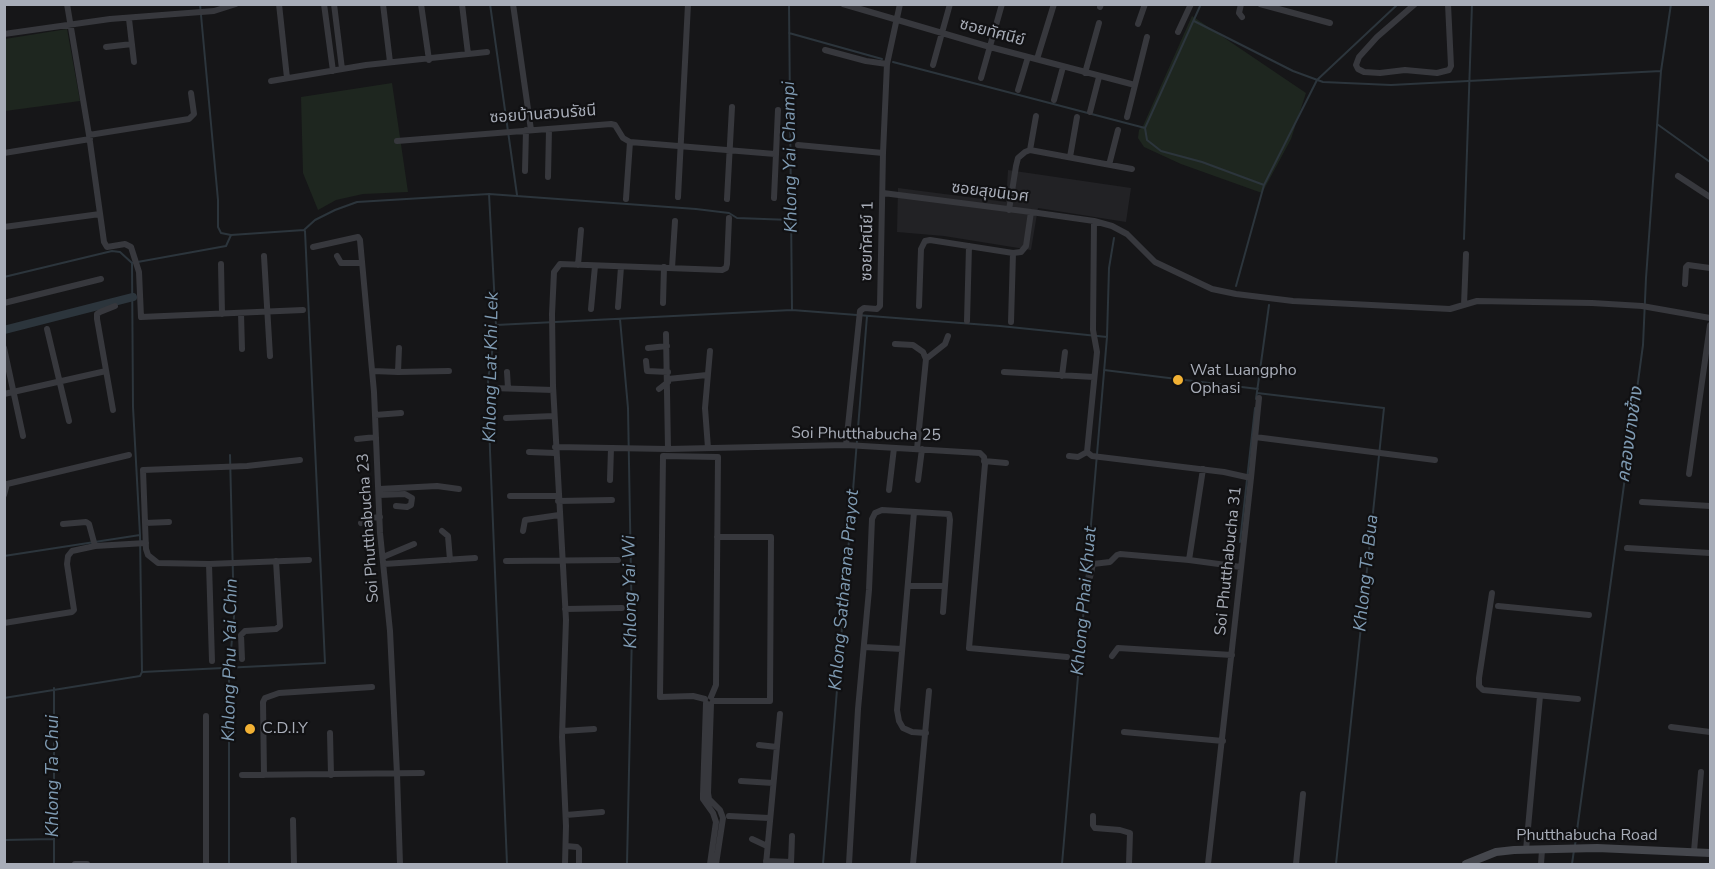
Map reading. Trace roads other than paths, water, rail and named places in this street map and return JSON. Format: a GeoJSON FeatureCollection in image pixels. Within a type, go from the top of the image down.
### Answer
{"type":"FeatureCollection","features":[{"type":"Feature","properties":{"kind":"main road","name":"Phutthabucha Road"},"geometry":{"type":"LineString","coordinates":[[1466,864],[1496,852],[1526,850],[1583,848],[1710,852]]}},
{"type":"Feature","properties":{"kind":"street"},"geometry":{"type":"LineString","coordinates":[[67,4],[104,242],[107,247],[128,244],[139,272],[141,316],[303,310]]}},
{"type":"Feature","properties":{"kind":"street"},"geometry":{"type":"LineString","coordinates":[[4,34],[110,19],[214,11],[236,4]]}},
{"type":"Feature","properties":{"kind":"street"},"geometry":{"type":"LineString","coordinates":[[279,4],[287,78]]}},
{"type":"Feature","properties":{"kind":"street"},"geometry":{"type":"LineString","coordinates":[[324,4],[333,71]]}},
{"type":"Feature","properties":{"kind":"street"},"geometry":{"type":"LineString","coordinates":[[334,4],[342,69]]}},
{"type":"Feature","properties":{"kind":"street"},"geometry":{"type":"LineString","coordinates":[[383,4],[390,62]]}},
{"type":"Feature","properties":{"kind":"street"},"geometry":{"type":"LineString","coordinates":[[421,4],[429,60]]}},
{"type":"Feature","properties":{"kind":"street"},"geometry":{"type":"LineString","coordinates":[[462,4],[468,54]]}},
{"type":"Feature","properties":{"kind":"street"},"geometry":{"type":"LineString","coordinates":[[513,4],[528,130],[525,171]]}},
{"type":"Feature","properties":{"kind":"street"},"geometry":{"type":"LineString","coordinates":[[678,197],[688,4]]}},
{"type":"Feature","properties":{"kind":"street","name":"ซอยทัศนีย์"},"geometry":{"type":"LineString","coordinates":[[843,4],[990,47],[1135,85]]}},
{"type":"Feature","properties":{"kind":"street","name":"ซอยทัศนีย์ 1"},"geometry":{"type":"LineString","coordinates":[[846,445],[860,314],[864,308],[877,309],[880,306],[886,193],[883,153],[887,64],[900,4]]}},
{"type":"Feature","properties":{"kind":"street"},"geometry":{"type":"LineString","coordinates":[[933,65],[950,4]]}},
{"type":"Feature","properties":{"kind":"street"},"geometry":{"type":"LineString","coordinates":[[981,78],[1002,4]]}},
{"type":"Feature","properties":{"kind":"street"},"geometry":{"type":"LineString","coordinates":[[1037,59],[1054,4]]}},
{"type":"Feature","properties":{"kind":"street"},"geometry":{"type":"LineString","coordinates":[[1138,24],[1145,4]]}},
{"type":"Feature","properties":{"kind":"street"},"geometry":{"type":"LineString","coordinates":[[1178,32],[1191,4]]}},
{"type":"Feature","properties":{"kind":"street"},"geometry":{"type":"LineString","coordinates":[[1240,4],[1239,13],[1242,17]]}},
{"type":"Feature","properties":{"kind":"street"},"geometry":{"type":"LineString","coordinates":[[1260,4],[1330,23]]}},
{"type":"Feature","properties":{"kind":"street"},"geometry":{"type":"LineString","coordinates":[[1415,4],[1377,37],[1359,57],[1356,65],[1358,69],[1364,72],[1380,73],[1405,70],[1437,73],[1449,70],[1451,66],[1448,4]]}},
{"type":"Feature","properties":{"kind":"street"},"geometry":{"type":"LineString","coordinates":[[129,19],[134,62]]}},
{"type":"Feature","properties":{"kind":"street"},"geometry":{"type":"LineString","coordinates":[[326,23],[336,21]]}},
{"type":"Feature","properties":{"kind":"street"},"geometry":{"type":"LineString","coordinates":[[1085,73],[1099,23]]}},
{"type":"Feature","properties":{"kind":"street"},"geometry":{"type":"LineString","coordinates":[[1127,117],[1147,37]]}},
{"type":"Feature","properties":{"kind":"street"},"geometry":{"type":"LineString","coordinates":[[106,47],[132,44]]}},
{"type":"Feature","properties":{"kind":"street"},"geometry":{"type":"LineString","coordinates":[[825,50],[887,64]]}},
{"type":"Feature","properties":{"kind":"street"},"geometry":{"type":"LineString","coordinates":[[271,81],[390,62],[429,60],[487,52]]}},
{"type":"Feature","properties":{"kind":"street"},"geometry":{"type":"LineString","coordinates":[[1018,90],[1028,57]]}},
{"type":"Feature","properties":{"kind":"street"},"geometry":{"type":"LineString","coordinates":[[1054,100],[1063,67]]}},
{"type":"Feature","properties":{"kind":"street"},"geometry":{"type":"LineString","coordinates":[[1090,112],[1099,77]]}},
{"type":"Feature","properties":{"kind":"street"},"geometry":{"type":"LineString","coordinates":[[4,153],[189,119],[194,114],[191,93]]}},
{"type":"Feature","properties":{"kind":"street"},"geometry":{"type":"LineString","coordinates":[[727,200],[732,106]]}},
{"type":"Feature","properties":{"kind":"street"},"geometry":{"type":"LineString","coordinates":[[774,198],[778,110]]}},
{"type":"Feature","properties":{"kind":"street"},"geometry":{"type":"LineString","coordinates":[[1030,150],[1036,116]]}},
{"type":"Feature","properties":{"kind":"street"},"geometry":{"type":"LineString","coordinates":[[1070,157],[1077,117]]}},
{"type":"Feature","properties":{"kind":"street","name":"ซอยบ้านสวนรัชนี"},"geometry":{"type":"LineString","coordinates":[[397,141],[611,124],[615,125],[623,138],[630,142]]}},
{"type":"Feature","properties":{"kind":"street"},"geometry":{"type":"LineString","coordinates":[[548,177],[549,129]]}},
{"type":"Feature","properties":{"kind":"street"},"geometry":{"type":"LineString","coordinates":[[1109,165],[1118,130]]}},
{"type":"Feature","properties":{"kind":"street"},"geometry":{"type":"LineString","coordinates":[[626,199],[630,142],[776,154]]}},
{"type":"Feature","properties":{"kind":"street"},"geometry":{"type":"LineString","coordinates":[[798,145],[883,153]]}},
{"type":"Feature","properties":{"kind":"street"},"geometry":{"type":"LineString","coordinates":[[1009,210],[1018,158],[1030,150],[1132,169]]}},
{"type":"Feature","properties":{"kind":"street"},"geometry":{"type":"LineString","coordinates":[[1678,176],[1710,197]]}},
{"type":"Feature","properties":{"kind":"street","name":"ซอยสุขนิเวศ"},"geometry":{"type":"LineString","coordinates":[[886,193],[1094,221],[1120,230],[1155,262],[1222,292],[1293,301],[1450,309],[1477,301],[1592,303],[1651,307],[1710,318]]}},
{"type":"Feature","properties":{"kind":"street"},"geometry":{"type":"LineString","coordinates":[[920,306],[922,243],[930,240],[1013,253],[1024,250],[1031,212]]}},
{"type":"Feature","properties":{"kind":"street"},"geometry":{"type":"LineString","coordinates":[[4,227],[100,214]]}},
{"type":"Feature","properties":{"kind":"street"},"geometry":{"type":"LineString","coordinates":[[565,864],[566,815],[562,732],[566,673],[565,609],[553,390],[554,272],[560,264],[716,271],[726,268],[729,218]]}},
{"type":"Feature","properties":{"kind":"street"},"geometry":{"type":"LineString","coordinates":[[672,268],[675,221]]}},
{"type":"Feature","properties":{"kind":"street"},"geometry":{"type":"LineString","coordinates":[[1093,455],[1094,377],[1097,344],[1093,330],[1094,221]]}},
{"type":"Feature","properties":{"kind":"street"},"geometry":{"type":"LineString","coordinates":[[578,265],[581,230]]}},
{"type":"Feature","properties":{"kind":"street","name":"Soi Phutthabucha 23"},"geometry":{"type":"LineString","coordinates":[[313,247],[358,237],[363,263],[398,774],[400,864]]}},
{"type":"Feature","properties":{"kind":"street"},"geometry":{"type":"LineString","coordinates":[[967,321],[969,246]]}},
{"type":"Feature","properties":{"kind":"street"},"geometry":{"type":"LineString","coordinates":[[1011,321],[1013,253]]}},
{"type":"Feature","properties":{"kind":"street"},"geometry":{"type":"LineString","coordinates":[[1464,305],[1466,254]]}},
{"type":"Feature","properties":{"kind":"street"},"geometry":{"type":"LineString","coordinates":[[264,256],[270,356]]}},
{"type":"Feature","properties":{"kind":"street"},"geometry":{"type":"LineString","coordinates":[[337,256],[341,263],[363,263]]}},
{"type":"Feature","properties":{"kind":"street"},"geometry":{"type":"LineString","coordinates":[[221,264],[222,314]]}},
{"type":"Feature","properties":{"kind":"street"},"geometry":{"type":"LineString","coordinates":[[591,309],[595,266]]}},
{"type":"Feature","properties":{"kind":"street"},"geometry":{"type":"LineString","coordinates":[[618,307],[621,267]]}},
{"type":"Feature","properties":{"kind":"street"},"geometry":{"type":"LineString","coordinates":[[663,303],[664,267]]}},
{"type":"Feature","properties":{"kind":"street"},"geometry":{"type":"LineString","coordinates":[[1685,284],[1686,267],[1710,268]]}},
{"type":"Feature","properties":{"kind":"street"},"geometry":{"type":"LineString","coordinates":[[4,303],[101,279]]}},
{"type":"Feature","properties":{"kind":"street"},"geometry":{"type":"LineString","coordinates":[[113,410],[97,314],[114,306]]}},
{"type":"Feature","properties":{"kind":"street"},"geometry":{"type":"LineString","coordinates":[[241,313],[242,350]]}},
{"type":"Feature","properties":{"kind":"street"},"geometry":{"type":"LineString","coordinates":[[1689,474],[1708,369],[1710,326]]}},
{"type":"Feature","properties":{"kind":"street"},"geometry":{"type":"LineString","coordinates":[[47,328],[69,421]]}},
{"type":"Feature","properties":{"kind":"street"},"geometry":{"type":"LineString","coordinates":[[666,334],[668,449]]}},
{"type":"Feature","properties":{"kind":"street"},"geometry":{"type":"LineString","coordinates":[[926,359],[945,344],[948,336]]}},
{"type":"Feature","properties":{"kind":"street"},"geometry":{"type":"LineString","coordinates":[[895,344],[913,345],[923,352],[926,359],[918,480]]}},
{"type":"Feature","properties":{"kind":"street"},"geometry":{"type":"LineString","coordinates":[[648,348],[667,346]]}},
{"type":"Feature","properties":{"kind":"street"},"geometry":{"type":"LineString","coordinates":[[4,348],[23,436]]}},
{"type":"Feature","properties":{"kind":"street"},"geometry":{"type":"LineString","coordinates":[[398,372],[399,348]]}},
{"type":"Feature","properties":{"kind":"street"},"geometry":{"type":"LineString","coordinates":[[708,448],[705,418],[710,351]]}},
{"type":"Feature","properties":{"kind":"street"},"geometry":{"type":"LineString","coordinates":[[1062,376],[1065,352]]}},
{"type":"Feature","properties":{"kind":"street"},"geometry":{"type":"LineString","coordinates":[[646,361],[647,371],[668,378],[707,375]]}},
{"type":"Feature","properties":{"kind":"street"},"geometry":{"type":"LineString","coordinates":[[4,394],[106,371]]}},
{"type":"Feature","properties":{"kind":"street"},"geometry":{"type":"LineString","coordinates":[[372,371],[449,371]]}},
{"type":"Feature","properties":{"kind":"street"},"geometry":{"type":"LineString","coordinates":[[507,372],[508,388]]}},
{"type":"Feature","properties":{"kind":"street"},"geometry":{"type":"LineString","coordinates":[[1005,372],[1094,377]]}},
{"type":"Feature","properties":{"kind":"street"},"geometry":{"type":"LineString","coordinates":[[659,389],[668,378]]}},
{"type":"Feature","properties":{"kind":"street"},"geometry":{"type":"LineString","coordinates":[[492,388],[553,390]]}},
{"type":"Feature","properties":{"kind":"street"},"geometry":{"type":"LineString","coordinates":[[1249,477],[1259,398]]}},
{"type":"Feature","properties":{"kind":"street"},"geometry":{"type":"LineString","coordinates":[[375,415],[402,413]]}},
{"type":"Feature","properties":{"kind":"street"},"geometry":{"type":"LineString","coordinates":[[506,418],[554,416]]}},
{"type":"Feature","properties":{"kind":"street"},"geometry":{"type":"LineString","coordinates":[[357,439],[376,437]]}},
{"type":"Feature","properties":{"kind":"street"},"geometry":{"type":"LineString","coordinates":[[1255,437],[1435,460]]}},
{"type":"Feature","properties":{"kind":"street","name":"Soi Phutthabucha 25"},"geometry":{"type":"LineString","coordinates":[[529,452],[610,448],[846,445],[973,452],[984,457],[984,461],[1006,463]]}},
{"type":"Feature","properties":{"kind":"street"},"geometry":{"type":"LineString","coordinates":[[610,448],[610,480]]}},
{"type":"Feature","properties":{"kind":"street"},"geometry":{"type":"LineString","coordinates":[[890,490],[894,448]]}},
{"type":"Feature","properties":{"kind":"street"},"geometry":{"type":"LineString","coordinates":[[4,495],[7,484],[129,455]]}},
{"type":"Feature","properties":{"kind":"street","name":"Soi Phutthabucha 31"},"geometry":{"type":"LineString","coordinates":[[1069,456],[1093,455],[1249,477],[1242,567],[1208,864]]}},
{"type":"Feature","properties":{"kind":"street"},"geometry":{"type":"LineString","coordinates":[[710,864],[716,822],[703,794],[709,701],[716,685],[717,537],[718,457],[663,456],[660,697],[693,696],[709,701],[770,701],[771,537],[717,537]]}},
{"type":"Feature","properties":{"kind":"street"},"geometry":{"type":"LineString","coordinates":[[300,460],[247,466],[143,470],[146,543],[148,555],[158,563],[209,564],[309,560]]}},
{"type":"Feature","properties":{"kind":"street"},"geometry":{"type":"LineString","coordinates":[[984,461],[969,648],[1066,657]]}},
{"type":"Feature","properties":{"kind":"street"},"geometry":{"type":"LineString","coordinates":[[1189,560],[1203,469]]}},
{"type":"Feature","properties":{"kind":"street"},"geometry":{"type":"LineString","coordinates":[[379,492],[437,486],[459,489]]}},
{"type":"Feature","properties":{"kind":"street"},"geometry":{"type":"LineString","coordinates":[[379,492],[405,494],[412,498],[411,505],[396,506]]}},
{"type":"Feature","properties":{"kind":"street"},"geometry":{"type":"LineString","coordinates":[[510,496],[612,500]]}},
{"type":"Feature","properties":{"kind":"street"},"geometry":{"type":"LineString","coordinates":[[1642,502],[1710,506]]}},
{"type":"Feature","properties":{"kind":"street"},"geometry":{"type":"LineString","coordinates":[[849,864],[872,519],[875,513],[882,510],[949,514],[943,612]]}},
{"type":"Feature","properties":{"kind":"street"},"geometry":{"type":"LineString","coordinates":[[914,512],[897,710],[899,721],[908,730],[926,733]]}},
{"type":"Feature","properties":{"kind":"street"},"geometry":{"type":"LineString","coordinates":[[523,531],[525,520],[559,515]]}},
{"type":"Feature","properties":{"kind":"street"},"geometry":{"type":"LineString","coordinates":[[361,523],[370,518],[380,517]]}},
{"type":"Feature","properties":{"kind":"street"},"geometry":{"type":"LineString","coordinates":[[63,524],[86,522],[89,524],[95,546]]}},
{"type":"Feature","properties":{"kind":"street"},"geometry":{"type":"LineString","coordinates":[[145,523],[169,522]]}},
{"type":"Feature","properties":{"kind":"street"},"geometry":{"type":"LineString","coordinates":[[442,531],[448,536],[450,560]]}},
{"type":"Feature","properties":{"kind":"street"},"geometry":{"type":"LineString","coordinates":[[4,623],[74,610],[67,564],[68,556],[72,551],[95,546],[146,543]]}},
{"type":"Feature","properties":{"kind":"street"},"geometry":{"type":"LineString","coordinates":[[384,561],[414,544]]}},
{"type":"Feature","properties":{"kind":"street"},"geometry":{"type":"LineString","coordinates":[[1627,548],[1710,553]]}},
{"type":"Feature","properties":{"kind":"street"},"geometry":{"type":"LineString","coordinates":[[1090,577],[1094,564],[1110,562],[1120,554],[1242,567]]}},
{"type":"Feature","properties":{"kind":"street"},"geometry":{"type":"LineString","coordinates":[[384,561],[475,558]]}},
{"type":"Feature","properties":{"kind":"street"},"geometry":{"type":"LineString","coordinates":[[506,561],[618,560]]}},
{"type":"Feature","properties":{"kind":"street"},"geometry":{"type":"LineString","coordinates":[[242,659],[242,635],[245,631],[280,626],[276,561]]}},
{"type":"Feature","properties":{"kind":"street"},"geometry":{"type":"LineString","coordinates":[[209,564],[212,661]]}},
{"type":"Feature","properties":{"kind":"street"},"geometry":{"type":"LineString","coordinates":[[908,586],[945,586]]}},
{"type":"Feature","properties":{"kind":"street"},"geometry":{"type":"LineString","coordinates":[[1492,593],[1479,686],[1483,690],[1578,699]]}},
{"type":"Feature","properties":{"kind":"street"},"geometry":{"type":"LineString","coordinates":[[1498,606],[1589,615]]}},
{"type":"Feature","properties":{"kind":"street"},"geometry":{"type":"LineString","coordinates":[[565,609],[622,608]]}},
{"type":"Feature","properties":{"kind":"street"},"geometry":{"type":"LineString","coordinates":[[864,647],[902,649]]}},
{"type":"Feature","properties":{"kind":"street"},"geometry":{"type":"LineString","coordinates":[[1112,656],[1119,648],[1232,655]]}},
{"type":"Feature","properties":{"kind":"street"},"geometry":{"type":"LineString","coordinates":[[264,775],[263,702],[265,698],[279,693],[372,687]]}},
{"type":"Feature","properties":{"kind":"street"},"geometry":{"type":"LineString","coordinates":[[913,864],[929,691]]}},
{"type":"Feature","properties":{"kind":"street"},"geometry":{"type":"LineString","coordinates":[[1526,850],[1540,696]]}},
{"type":"Feature","properties":{"kind":"street"},"geometry":{"type":"LineString","coordinates":[[709,701],[708,793],[723,818],[716,864]]}},
{"type":"Feature","properties":{"kind":"street"},"geometry":{"type":"LineString","coordinates":[[780,714],[766,863],[791,863],[792,836]]}},
{"type":"Feature","properties":{"kind":"street"},"geometry":{"type":"LineString","coordinates":[[206,716],[206,864]]}},
{"type":"Feature","properties":{"kind":"street"},"geometry":{"type":"LineString","coordinates":[[1671,727],[1710,732]]}},
{"type":"Feature","properties":{"kind":"street"},"geometry":{"type":"LineString","coordinates":[[562,732],[594,729]]}},
{"type":"Feature","properties":{"kind":"street"},"geometry":{"type":"LineString","coordinates":[[1124,732],[1223,741]]}},
{"type":"Feature","properties":{"kind":"street"},"geometry":{"type":"LineString","coordinates":[[330,733],[331,775]]}},
{"type":"Feature","properties":{"kind":"street"},"geometry":{"type":"LineString","coordinates":[[759,745],[777,747]]}},
{"type":"Feature","properties":{"kind":"street"},"geometry":{"type":"LineString","coordinates":[[1694,851],[1701,772]]}},
{"type":"Feature","properties":{"kind":"street"},"geometry":{"type":"LineString","coordinates":[[242,775],[422,773]]}},
{"type":"Feature","properties":{"kind":"street"},"geometry":{"type":"LineString","coordinates":[[741,781],[773,783]]}},
{"type":"Feature","properties":{"kind":"street"},"geometry":{"type":"LineString","coordinates":[[1296,864],[1302,794]]}},
{"type":"Feature","properties":{"kind":"street"},"geometry":{"type":"LineString","coordinates":[[566,815],[602,812]]}},
{"type":"Feature","properties":{"kind":"street"},"geometry":{"type":"LineString","coordinates":[[729,816],[770,818]]}},
{"type":"Feature","properties":{"kind":"street"},"geometry":{"type":"LineString","coordinates":[[1093,816],[1095,828],[1130,833],[1129,864]]}},
{"type":"Feature","properties":{"kind":"street"},"geometry":{"type":"LineString","coordinates":[[293,820],[294,864]]}},
{"type":"Feature","properties":{"kind":"street"},"geometry":{"type":"LineString","coordinates":[[752,839],[768,846]]}},
{"type":"Feature","properties":{"kind":"street"},"geometry":{"type":"LineString","coordinates":[[566,846],[579,849],[579,864]]}},
{"type":"Feature","properties":{"kind":"street"},"geometry":{"type":"LineString","coordinates":[[1541,864],[1542,850]]}},
{"type":"Feature","properties":{"kind":"street"},"geometry":{"type":"LineString","coordinates":[[75,864],[87,864]]}},
{"type":"Feature","properties":{"kind":"waterway","name":"Khlong Lat Khi Lek"},"geometry":{"type":"LineString","coordinates":[[200,4],[218,200],[218,227],[221,233],[231,235],[304,230],[315,220],[357,202],[489,194],[496,325],[488,380],[507,864]]}},
{"type":"Feature","properties":{"kind":"waterway"},"geometry":{"type":"LineString","coordinates":[[490,4],[517,195]]}},
{"type":"Feature","properties":{"kind":"waterway","name":"Khlong Yai Champi"},"geometry":{"type":"LineString","coordinates":[[789,4],[792,310]]}},
{"type":"Feature","properties":{"kind":"waterway"},"geometry":{"type":"LineString","coordinates":[[1145,128],[1201,4]]}},
{"type":"Feature","properties":{"kind":"waterway","name":"คลองบางช้าง"},"geometry":{"type":"LineString","coordinates":[[1236,286],[1264,185],[1317,80],[1398,4]]}},
{"type":"Feature","properties":{"kind":"waterway"},"geometry":{"type":"LineString","coordinates":[[1464,239],[1472,4]]}},
{"type":"Feature","properties":{"kind":"waterway","name":"คลองบางช้าง"},"geometry":{"type":"LineString","coordinates":[[1575,845],[1643,345],[1661,71],[1671,4]]}},
{"type":"Feature","properties":{"kind":"waterway"},"geometry":{"type":"LineString","coordinates":[[1194,21],[1293,71],[1323,82],[1391,85],[1661,71]]}},
{"type":"Feature","properties":{"kind":"waterway"},"geometry":{"type":"LineString","coordinates":[[789,33],[882,59]]}},
{"type":"Feature","properties":{"kind":"waterway"},"geometry":{"type":"LineString","coordinates":[[893,62],[1145,128],[1147,140],[1161,151],[1202,162],[1264,185]]}},
{"type":"Feature","properties":{"kind":"waterway"},"geometry":{"type":"LineString","coordinates":[[1657,124],[1710,162]]}},
{"type":"Feature","properties":{"kind":"waterway"},"geometry":{"type":"LineString","coordinates":[[489,194],[696,209],[729,213],[737,218],[791,220]]}},
{"type":"Feature","properties":{"kind":"waterway"},"geometry":{"type":"LineString","coordinates":[[142,672],[325,663],[305,231]]}},
{"type":"Feature","properties":{"kind":"waterway"},"geometry":{"type":"LineString","coordinates":[[4,698],[140,676],[142,672],[140,535],[133,407],[132,263],[226,246],[231,235]]}},
{"type":"Feature","properties":{"kind":"waterway","name":"Khlong Phai Khuat"},"geometry":{"type":"LineString","coordinates":[[1062,864],[1107,337],[1109,268],[1114,238]]}},
{"type":"Feature","properties":{"kind":"waterway"},"geometry":{"type":"LineString","coordinates":[[4,277],[112,251],[120,252],[132,263]]}},
{"type":"Feature","properties":{"kind":"waterway"},"geometry":{"type":"LineString","coordinates":[[4,330],[133,297]]}},
{"type":"Feature","properties":{"kind":"waterway"},"geometry":{"type":"LineString","coordinates":[[1256,399],[1269,305]]}},
{"type":"Feature","properties":{"kind":"waterway"},"geometry":{"type":"LineString","coordinates":[[496,325],[792,310],[1000,326],[1107,337]]}},
{"type":"Feature","properties":{"kind":"waterway","name":"Khlong Satharana Prayot"},"geometry":{"type":"LineString","coordinates":[[823,864],[867,316]]}},
{"type":"Feature","properties":{"kind":"waterway","name":"Khlong Yai Wi"},"geometry":{"type":"LineString","coordinates":[[620,319],[628,408],[632,631],[627,864]]}},
{"type":"Feature","properties":{"kind":"waterway"},"geometry":{"type":"LineString","coordinates":[[1104,370],[1258,389]]}},
{"type":"Feature","properties":{"kind":"waterway","name":"Khlong Ta Bua"},"geometry":{"type":"LineString","coordinates":[[1257,393],[1384,408],[1336,864]]}},
{"type":"Feature","properties":{"kind":"waterway"},"geometry":{"type":"LineString","coordinates":[[1240,542],[1255,408]]}},
{"type":"Feature","properties":{"kind":"waterway","name":"Khlong Phu Yai Chin"},"geometry":{"type":"LineString","coordinates":[[229,864],[229,672],[234,617],[230,455]]}},
{"type":"Feature","properties":{"kind":"waterway"},"geometry":{"type":"LineString","coordinates":[[4,556],[140,535]]}},
{"type":"Feature","properties":{"kind":"waterway","name":"Khlong Ta Chui"},"geometry":{"type":"LineString","coordinates":[[54,688],[54,864]]}},
{"type":"Feature","properties":{"kind":"waterway"},"geometry":{"type":"LineString","coordinates":[[4,840],[54,839]]}},
{"type":"Feature","properties":{"kind":"waterway","name":"คลองบางช้าง"},"geometry":{"type":"LineString","coordinates":[[1572,864],[1574,850]]}},
{"type":"Feature","properties":{"kind":"place","name":"Wat Luangpho Ophasi"},"geometry":{"type":"Point","coordinates":[1178,380]}},
{"type":"Feature","properties":{"kind":"place","name":"C.D.I.Y"},"geometry":{"type":"Point","coordinates":[250,729]}}]}
